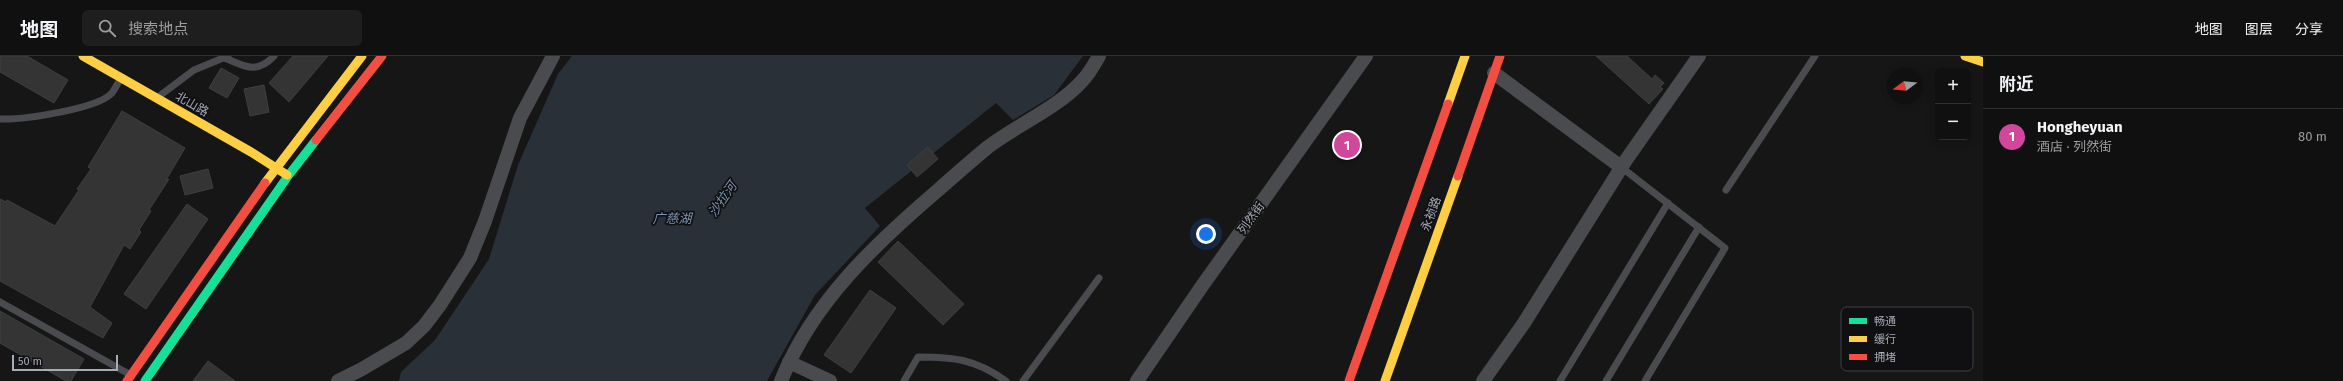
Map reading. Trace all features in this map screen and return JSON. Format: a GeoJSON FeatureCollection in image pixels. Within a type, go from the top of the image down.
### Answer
{"type":"FeatureCollection","features":[{"type":"Feature","properties":{"kind":"street","name":"北山路"},"geometry":{"type":"LineString","coordinates":[[83,56],[288,176]]}},
{"type":"Feature","properties":{"kind":"street"},"geometry":{"type":"LineString","coordinates":[[129,378],[275,168],[362,56]]}},
{"type":"Feature","properties":{"kind":"street"},"geometry":{"type":"LineString","coordinates":[[145,381],[288,176],[382,56]]}},
{"type":"Feature","properties":{"kind":"street"},"geometry":{"type":"LineString","coordinates":[[338,381],[362,369],[406,343],[424,326],[440,305],[470,258],[485,221],[520,118],[553,56]]}},
{"type":"Feature","properties":{"kind":"street"},"geometry":{"type":"LineString","coordinates":[[781,381],[789,362],[823,307],[883,239],[988,147],[1069,94],[1088,74],[1099,56]]}},
{"type":"Feature","properties":{"kind":"street","name":"列然街"},"geometry":{"type":"LineString","coordinates":[[1137,381],[1202,286],[1366,56]]}},
{"type":"Feature","properties":{"kind":"street","name":"永祯路"},"geometry":{"type":"LineString","coordinates":[[1349,381],[1464,56]]}},
{"type":"Feature","properties":{"kind":"street","name":"永祯路"},"geometry":{"type":"LineString","coordinates":[[1385,381],[1500,56]]}},
{"type":"Feature","properties":{"kind":"street"},"geometry":{"type":"LineString","coordinates":[[1482,381],[1524,323],[1622,167],[1699,56]]}},
{"type":"Feature","properties":{"kind":"street"},"geometry":{"type":"LineString","coordinates":[[1965,56],[1983,62]]}},
{"type":"Feature","properties":{"kind":"street"},"geometry":{"type":"LineString","coordinates":[[1494,73],[1622,167]]}},
{"type":"Feature","properties":{"kind":"street"},"geometry":{"type":"LineString","coordinates":[[789,362],[830,381]]}},
{"type":"Feature","properties":{"kind":"lane"},"geometry":{"type":"LineString","coordinates":[[156,98],[180,78],[194,70],[227,57],[242,66],[254,68],[266,64],[274,56]]}},
{"type":"Feature","properties":{"kind":"lane"},"geometry":{"type":"LineString","coordinates":[[1726,190],[1815,56]]}},
{"type":"Feature","properties":{"kind":"lane"},"geometry":{"type":"LineString","coordinates":[[0,119],[46,116],[96,101],[112,94],[121,78]]}},
{"type":"Feature","properties":{"kind":"lane"},"geometry":{"type":"LineString","coordinates":[[1622,167],[1725,248],[1645,381]]}},
{"type":"Feature","properties":{"kind":"lane"},"geometry":{"type":"LineString","coordinates":[[1560,381],[1668,203]]}},
{"type":"Feature","properties":{"kind":"lane"},"geometry":{"type":"LineString","coordinates":[[1606,381],[1699,228]]}},
{"type":"Feature","properties":{"kind":"lane"},"geometry":{"type":"LineString","coordinates":[[1024,381],[1099,278]]}},
{"type":"Feature","properties":{"kind":"lane"},"geometry":{"type":"LineString","coordinates":[[0,302],[129,378]]}},
{"type":"Feature","properties":{"kind":"lane"},"geometry":{"type":"LineString","coordinates":[[904,381],[918,357],[964,359],[989,369],[1006,381]]}},
{"type":"Feature","properties":{"kind":"water","name":"广慈湖"},"geometry":{"type":"Polygon","coordinates":[[[572,56],[1083,56],[1054,95],[1013,120],[996,103],[865,208],[880,226],[815,295],[767,381],[399,381],[401,372],[435,340],[489,259],[518,165],[558,74],[572,56]]]}},
{"type":"Feature","properties":{"kind":"building"},"geometry":{"type":"Polygon","coordinates":[[[0,56],[27,56],[68,80],[54,103],[0,72],[0,56]]]}},
{"type":"Feature","properties":{"kind":"building"},"geometry":{"type":"Polygon","coordinates":[[[293,56],[328,56],[289,102],[269,83],[293,56]]]}},
{"type":"Feature","properties":{"kind":"building"},"geometry":{"type":"Polygon","coordinates":[[[1596,56],[1627,56],[1652,79],[1655,75],[1664,83],[1660,87],[1663,89],[1649,104],[1596,56]]]}},
{"type":"Feature","properties":{"kind":"building"},"geometry":{"type":"Polygon","coordinates":[[[221,68],[239,78],[227,98],[209,88],[221,68]]]}},
{"type":"Feature","properties":{"kind":"building"},"geometry":{"type":"Polygon","coordinates":[[[264,85],[269,112],[250,116],[244,89],[264,85]]]}},
{"type":"Feature","properties":{"kind":"building"},"geometry":{"type":"Polygon","coordinates":[[[122,111],[185,148],[166,180],[169,179],[149,210],[151,211],[139,230],[141,232],[130,249],[124,245],[90,307],[112,323],[103,338],[0,281],[0,199],[6,202],[7,200],[55,226],[79,190],[77,189],[91,169],[88,167],[122,111]]]}},
{"type":"Feature","properties":{"kind":"building"},"geometry":{"type":"Polygon","coordinates":[[[928,147],[938,159],[917,177],[907,165],[928,147]]]}},
{"type":"Feature","properties":{"kind":"building"},"geometry":{"type":"Polygon","coordinates":[[[208,169],[213,188],[185,195],[180,176],[208,169]]]}},
{"type":"Feature","properties":{"kind":"building"},"geometry":{"type":"Polygon","coordinates":[[[187,204],[208,219],[146,309],[124,294],[187,204]]]}},
{"type":"Feature","properties":{"kind":"building"},"geometry":{"type":"Polygon","coordinates":[[[898,241],[964,304],[943,325],[878,262],[898,241]]]}},
{"type":"Feature","properties":{"kind":"building"},"geometry":{"type":"Polygon","coordinates":[[[870,290],[896,308],[851,373],[824,355],[870,290]]]}},
{"type":"Feature","properties":{"kind":"building"},"geometry":{"type":"Polygon","coordinates":[[[0,311],[84,359],[71,381],[66,381],[0,343],[0,311]]]}},
{"type":"Feature","properties":{"kind":"building"},"geometry":{"type":"Polygon","coordinates":[[[208,361],[235,381],[193,381],[208,361]]]}},
{"type":"Feature","properties":{"kind":"traffic: fast"},"geometry":{"type":"LineString","coordinates":[[145,381],[288,176],[316,140]]}},
{"type":"Feature","properties":{"kind":"traffic: slow"},"geometry":{"type":"LineString","coordinates":[[83,56],[251,152],[287,175]]}},
{"type":"Feature","properties":{"kind":"traffic: slow"},"geometry":{"type":"LineString","coordinates":[[265,183],[362,56]]}},
{"type":"Feature","properties":{"kind":"traffic: slow"},"geometry":{"type":"LineString","coordinates":[[1448,104],[1465,56]]}},
{"type":"Feature","properties":{"kind":"traffic: slow"},"geometry":{"type":"LineString","coordinates":[[1965,56],[1983,62]]}},
{"type":"Feature","properties":{"kind":"traffic: slow"},"geometry":{"type":"LineString","coordinates":[[1385,381],[1458,176]]}},
{"type":"Feature","properties":{"kind":"traffic: jam"},"geometry":{"type":"LineString","coordinates":[[316,140],[382,56]]}},
{"type":"Feature","properties":{"kind":"traffic: jam"},"geometry":{"type":"LineString","coordinates":[[1458,176],[1500,56]]}},
{"type":"Feature","properties":{"kind":"traffic: jam"},"geometry":{"type":"LineString","coordinates":[[1349,381],[1448,104]]}},
{"type":"Feature","properties":{"kind":"traffic: jam"},"geometry":{"type":"LineString","coordinates":[[127,381],[265,183]]}},
{"type":"Feature","properties":{"kind":"place","name":"Hongheyuan"},"geometry":{"type":"Point","coordinates":[1347,145]}},
{"type":"Feature","properties":{"kind":"water label","name":"沙拉河"},"geometry":{"type":"Point","coordinates":[722,199]}}]}
